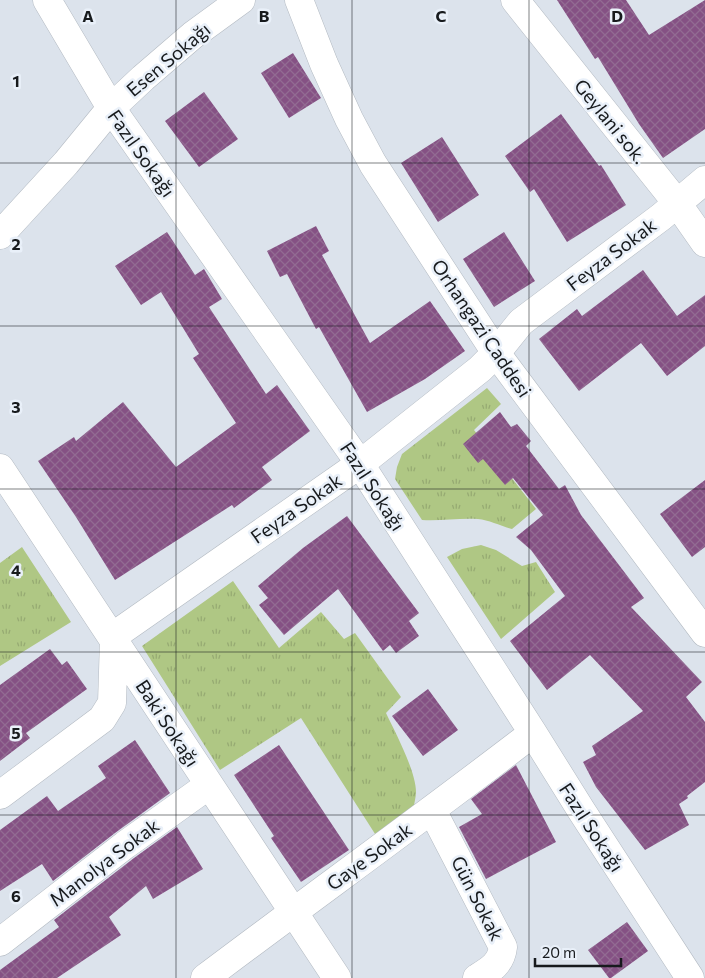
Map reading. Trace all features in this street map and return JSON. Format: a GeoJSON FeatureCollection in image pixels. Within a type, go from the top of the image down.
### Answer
{"type":"FeatureCollection","features":[{"type":"Feature","properties":{"kind":"street","name":"Fazıl Sokağı"},"geometry":{"type":"LineString","coordinates":[[47,0],[111,108],[360,464],[533,733],[580,810],[690,978]]}},
{"type":"Feature","properties":{"kind":"street","name":"Esen Sokağı"},"geometry":{"type":"LineString","coordinates":[[0,235],[66,163],[111,108],[193,35],[241,0]]}},
{"type":"Feature","properties":{"kind":"street","name":"Orhangazi Caddesi"},"geometry":{"type":"LineString","coordinates":[[299,0],[349,120],[372,164],[496,353],[705,633]]}},
{"type":"Feature","properties":{"kind":"street","name":"Geylani sok."},"geometry":{"type":"LineString","coordinates":[[515,0],[677,203],[705,243]]}},
{"type":"Feature","properties":{"kind":"street","name":"Feyza Sokak"},"geometry":{"type":"LineString","coordinates":[[114,640],[122,630],[148,610],[360,464],[480,369],[496,353],[521,322],[661,217],[705,180]]}},
{"type":"Feature","properties":{"kind":"street","name":"Baki Sokağı"},"geometry":{"type":"LineString","coordinates":[[0,468],[337,978]]}},
{"type":"Feature","properties":{"kind":"street"},"geometry":{"type":"LineString","coordinates":[[0,795],[102,719],[112,703],[114,640]]}},
{"type":"Feature","properties":{"kind":"street","name":"Gaye Sokak"},"geometry":{"type":"LineString","coordinates":[[205,978],[533,733]]}},
{"type":"Feature","properties":{"kind":"street","name":"Manolya Sokak"},"geometry":{"type":"LineString","coordinates":[[0,942],[125,845],[210,785]]}},
{"type":"Feature","properties":{"kind":"street","name":"Gün Sokak"},"geometry":{"type":"LineString","coordinates":[[432,810],[503,947],[502,957],[493,968],[477,978]]}},
{"type":"Feature","properties":{"kind":"green space"},"geometry":{"type":"Polygon","coordinates":[[[487,388],[501,404],[474,430],[536,509],[512,529],[478,519],[422,520],[395,479],[402,454],[487,388]]]}},
{"type":"Feature","properties":{"kind":"green space"},"geometry":{"type":"Polygon","coordinates":[[[481,545],[496,550],[522,566],[536,562],[555,592],[501,639],[447,557],[462,549],[481,545]]]}},
{"type":"Feature","properties":{"kind":"green space"},"geometry":{"type":"Polygon","coordinates":[[[22,547],[71,622],[0,666],[0,563],[22,547]]]}},
{"type":"Feature","properties":{"kind":"green space"},"geometry":{"type":"Polygon","coordinates":[[[233,581],[279,648],[321,612],[344,639],[355,633],[401,697],[386,713],[413,773],[416,792],[414,807],[377,837],[301,718],[220,770],[142,646],[233,581]]]}},
{"type":"Feature","properties":{"kind":"building"},"geometry":{"type":"Polygon","coordinates":[[[557,0],[626,0],[649,35],[705,0],[705,129],[663,158],[639,124],[598,57],[595,59],[557,0]]]}},
{"type":"Feature","properties":{"kind":"building"},"geometry":{"type":"Polygon","coordinates":[[[293,53],[321,98],[289,118],[261,73],[293,53]]]}},
{"type":"Feature","properties":{"kind":"building"},"geometry":{"type":"Polygon","coordinates":[[[204,92],[238,139],[199,167],[165,121],[204,92]]]}},
{"type":"Feature","properties":{"kind":"building"},"geometry":{"type":"Polygon","coordinates":[[[561,114],[599,166],[601,165],[626,205],[567,242],[534,189],[530,192],[505,156],[561,114]]]}},
{"type":"Feature","properties":{"kind":"building"},"geometry":{"type":"Polygon","coordinates":[[[442,137],[479,195],[438,222],[401,163],[442,137]]]}},
{"type":"Feature","properties":{"kind":"building"},"geometry":{"type":"Polygon","coordinates":[[[316,226],[329,251],[322,255],[370,343],[430,301],[465,351],[425,379],[367,412],[319,327],[316,329],[287,274],[280,277],[267,251],[316,226]]]}},
{"type":"Feature","properties":{"kind":"building"},"geometry":{"type":"Polygon","coordinates":[[[167,232],[195,275],[204,269],[222,299],[209,307],[266,394],[277,385],[310,431],[262,467],[272,480],[234,508],[232,505],[115,580],[38,461],[74,437],[76,441],[123,402],[176,467],[236,423],[193,358],[199,354],[161,292],[141,305],[115,266],[167,232]]]}},
{"type":"Feature","properties":{"kind":"building"},"geometry":{"type":"Polygon","coordinates":[[[504,232],[535,281],[494,307],[463,259],[504,232]]]}},
{"type":"Feature","properties":{"kind":"building"},"geometry":{"type":"Polygon","coordinates":[[[643,270],[677,316],[705,295],[705,346],[667,376],[641,343],[579,391],[539,339],[577,309],[582,316],[643,270]]]}},
{"type":"Feature","properties":{"kind":"building"},"geometry":{"type":"Polygon","coordinates":[[[500,412],[511,427],[517,424],[531,441],[526,446],[559,489],[565,485],[581,515],[644,598],[631,607],[702,682],[686,697],[705,722],[705,782],[679,804],[689,825],[645,850],[596,787],[583,762],[596,755],[592,746],[643,711],[590,655],[547,690],[510,641],[565,596],[531,550],[516,537],[543,515],[513,478],[505,485],[483,459],[478,463],[463,444],[500,412]]]}},
{"type":"Feature","properties":{"kind":"building"},"geometry":{"type":"Polygon","coordinates":[[[705,480],[705,547],[692,557],[660,514],[705,480]]]}},
{"type":"Feature","properties":{"kind":"building"},"geometry":{"type":"Polygon","coordinates":[[[347,516],[419,613],[409,621],[419,636],[396,653],[390,645],[383,651],[338,589],[284,635],[259,605],[268,598],[258,586],[303,548],[347,516]]]}},
{"type":"Feature","properties":{"kind":"building"},"geometry":{"type":"Polygon","coordinates":[[[50,649],[62,665],[67,661],[87,689],[26,733],[30,738],[0,761],[0,685],[50,649]]]}},
{"type":"Feature","properties":{"kind":"building"},"geometry":{"type":"Polygon","coordinates":[[[428,689],[458,730],[423,756],[392,716],[428,689]]]}},
{"type":"Feature","properties":{"kind":"building"},"geometry":{"type":"Polygon","coordinates":[[[135,740],[170,793],[53,881],[42,864],[0,891],[0,830],[47,796],[58,811],[106,778],[98,766],[135,740]]]}},
{"type":"Feature","properties":{"kind":"building"},"geometry":{"type":"Polygon","coordinates":[[[279,745],[349,850],[301,882],[271,838],[274,836],[234,775],[279,745]]]}},
{"type":"Feature","properties":{"kind":"building"},"geometry":{"type":"Polygon","coordinates":[[[516,765],[556,842],[486,879],[459,827],[482,814],[471,799],[516,765]]]}},
{"type":"Feature","properties":{"kind":"building"},"geometry":{"type":"Polygon","coordinates":[[[177,827],[203,869],[153,899],[146,886],[109,917],[121,935],[57,978],[0,978],[0,970],[59,927],[54,920],[177,827]]]}},
{"type":"Feature","properties":{"kind":"building"},"geometry":{"type":"Polygon","coordinates":[[[627,922],[648,951],[609,978],[588,950],[627,922]]]}}]}
